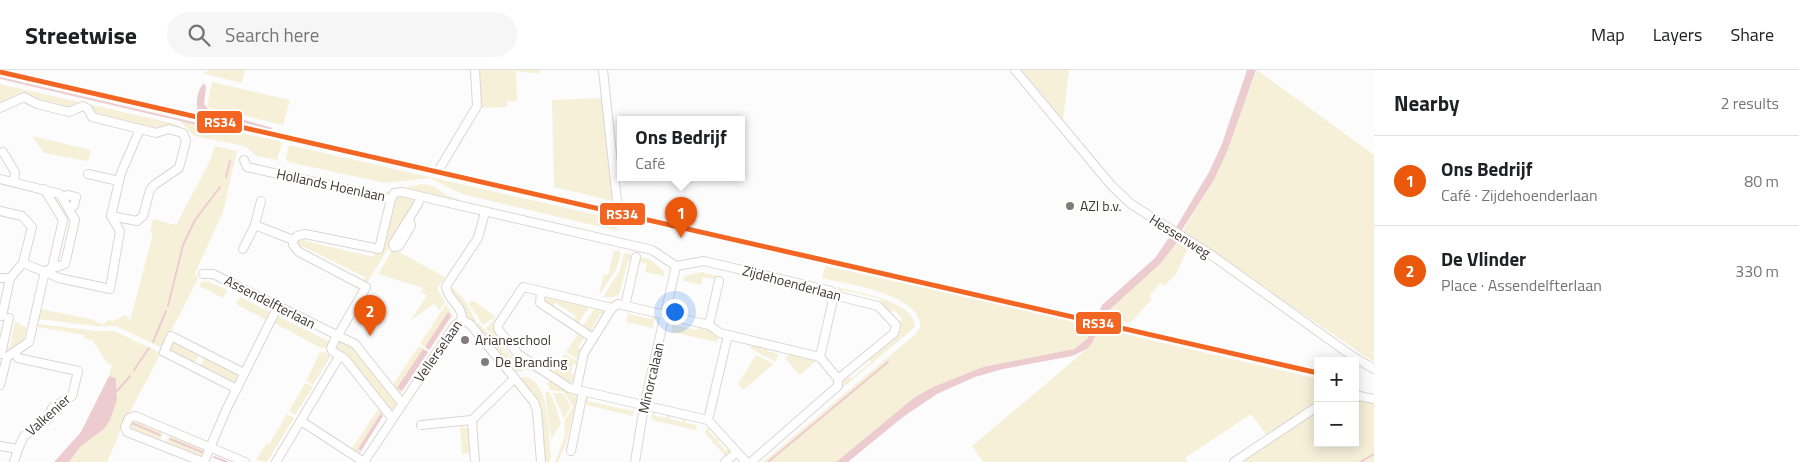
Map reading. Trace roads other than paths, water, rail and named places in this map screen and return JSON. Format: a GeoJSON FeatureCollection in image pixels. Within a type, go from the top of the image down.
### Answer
{"type":"FeatureCollection","features":[{"type":"Feature","properties":{"kind":"street"},"geometry":{"type":"LineString","coordinates":[[440,168],[477,106],[475,70]]}},
{"type":"Feature","properties":{"kind":"street"},"geometry":{"type":"LineString","coordinates":[[603,70],[617,201]]}},
{"type":"Feature","properties":{"kind":"street","name":"Hessenweg"},"geometry":{"type":"LineString","coordinates":[[1015,70],[1112,185],[1132,204],[1232,269],[1352,356],[1374,369]]}},
{"type":"Feature","properties":{"kind":"street"},"geometry":{"type":"LineString","coordinates":[[0,108],[24,97],[37,104],[69,112],[83,106],[88,109],[92,117],[156,133],[169,129],[183,133],[186,141],[179,168],[154,185],[150,190],[143,216],[137,221],[111,216]]}},
{"type":"Feature","properties":{"kind":"street"},"geometry":{"type":"LineString","coordinates":[[23,263],[49,270],[59,278],[110,289],[120,231],[111,216],[119,181],[140,129]]}},
{"type":"Feature","properties":{"kind":"street"},"geometry":{"type":"LineString","coordinates":[[3,152],[15,172],[14,182]]}},
{"type":"Feature","properties":{"kind":"street","name":"Hollands Hoenlaan"},"geometry":{"type":"LineString","coordinates":[[244,160],[247,166],[391,199],[397,192],[485,212]]}},
{"type":"Feature","properties":{"kind":"street"},"geometry":{"type":"LineString","coordinates":[[88,174],[119,181]]}},
{"type":"Feature","properties":{"kind":"street"},"geometry":{"type":"LineString","coordinates":[[0,179],[55,192],[62,198],[69,209],[75,224],[66,261],[62,267],[49,270]]}},
{"type":"Feature","properties":{"kind":"street"},"geometry":{"type":"LineString","coordinates":[[5,354],[29,342],[63,220],[44,189]]}},
{"type":"Feature","properties":{"kind":"street"},"geometry":{"type":"LineString","coordinates":[[409,219],[420,197]]}},
{"type":"Feature","properties":{"kind":"street"},"geometry":{"type":"LineString","coordinates":[[391,199],[379,249],[305,234],[297,236],[293,245],[299,252],[366,287],[331,348],[332,351],[344,359],[392,418]]}},
{"type":"Feature","properties":{"kind":"street"},"geometry":{"type":"LineString","coordinates":[[243,249],[255,225],[261,200]]}},
{"type":"Feature","properties":{"kind":"street"},"geometry":{"type":"LineString","coordinates":[[0,211],[22,216],[32,227],[23,263],[10,278],[5,354],[0,385]]}},
{"type":"Feature","properties":{"kind":"street"},"geometry":{"type":"LineString","coordinates":[[485,212],[652,250],[676,266]]}},
{"type":"Feature","properties":{"kind":"street","name":"Vellerselaan"},"geometry":{"type":"LineString","coordinates":[[364,462],[455,325],[462,320],[462,311],[448,294],[446,286],[478,238],[485,212]]}},
{"type":"Feature","properties":{"kind":"street"},"geometry":{"type":"LineString","coordinates":[[255,225],[294,240]]}},
{"type":"Feature","properties":{"kind":"street"},"geometry":{"type":"LineString","coordinates":[[625,306],[636,257]]}},
{"type":"Feature","properties":{"kind":"street","name":"Zijdehoenderlaan"},"geometry":{"type":"LineString","coordinates":[[676,266],[704,261],[832,291],[834,296],[878,306],[896,325],[894,333],[838,379],[838,386],[751,462]]}},
{"type":"Feature","properties":{"kind":"street","name":"Minorcalaan"},"geometry":{"type":"LineString","coordinates":[[635,462],[644,406],[676,266]]}},
{"type":"Feature","properties":{"kind":"street","name":"Assendelfterlaan"},"geometry":{"type":"LineString","coordinates":[[203,274],[213,274],[355,344],[402,403]]}},
{"type":"Feature","properties":{"kind":"street"},"geometry":{"type":"LineString","coordinates":[[0,278],[10,278]]}},
{"type":"Feature","properties":{"kind":"street"},"geometry":{"type":"LineString","coordinates":[[709,325],[718,281]]}},
{"type":"Feature","properties":{"kind":"street"},"geometry":{"type":"LineString","coordinates":[[612,308],[523,287],[498,321],[498,329],[518,354],[559,382],[579,391],[708,420],[746,462]]}},
{"type":"Feature","properties":{"kind":"street"},"geometry":{"type":"LineString","coordinates":[[541,292],[540,302],[593,338]]}},
{"type":"Feature","properties":{"kind":"street"},"geometry":{"type":"LineString","coordinates":[[820,357],[834,296]]}},
{"type":"Feature","properties":{"kind":"street"},"geometry":{"type":"LineString","coordinates":[[571,451],[584,353],[612,308],[618,304],[709,325],[717,332],[820,357],[838,379]]}},
{"type":"Feature","properties":{"kind":"street"},"geometry":{"type":"LineString","coordinates":[[246,462],[211,447],[135,416],[129,418],[125,427],[127,432],[204,462],[211,447],[236,389],[278,306]]}},
{"type":"Feature","properties":{"kind":"street"},"geometry":{"type":"LineString","coordinates":[[462,320],[470,324],[529,394],[537,411],[541,462]]}},
{"type":"Feature","properties":{"kind":"street"},"geometry":{"type":"LineString","coordinates":[[708,420],[728,335]]}},
{"type":"Feature","properties":{"kind":"street"},"geometry":{"type":"LineString","coordinates":[[236,389],[164,352],[171,336],[244,373]]}},
{"type":"Feature","properties":{"kind":"street","name":"Valkenier"},"geometry":{"type":"LineString","coordinates":[[0,446],[18,450],[24,436],[48,419],[52,408],[72,396],[78,371],[5,354]]}},
{"type":"Feature","properties":{"kind":"street"},"geometry":{"type":"LineString","coordinates":[[276,462],[337,360]]}},
{"type":"Feature","properties":{"kind":"street"},"geometry":{"type":"LineString","coordinates":[[421,425],[472,420],[515,378]]}},
{"type":"Feature","properties":{"kind":"street"},"geometry":{"type":"LineString","coordinates":[[1359,396],[1374,399]]}},
{"type":"Feature","properties":{"kind":"street"},"geometry":{"type":"LineString","coordinates":[[1234,462],[1314,409]]}},
{"type":"Feature","properties":{"kind":"street"},"geometry":{"type":"LineString","coordinates":[[472,420],[475,462]]}},
{"type":"Feature","properties":{"kind":"street"},"geometry":{"type":"LineString","coordinates":[[301,421],[364,462]]}},
{"type":"Feature","properties":{"kind":"street"},"geometry":{"type":"LineString","coordinates":[[14,462],[18,450]]}},
{"type":"Feature","properties":{"kind":"street"},"geometry":{"type":"LineString","coordinates":[[726,462],[737,452]]}},
{"type":"Feature","properties":{"kind":"waterway"},"geometry":{"type":"LineString","coordinates":[[0,78],[223,130]]}},
{"type":"Feature","properties":{"kind":"waterway"},"geometry":{"type":"LineString","coordinates":[[226,177],[230,161]]}},
{"type":"Feature","properties":{"kind":"waterway"},"geometry":{"type":"LineString","coordinates":[[168,306],[183,245],[195,220],[220,187]]}},
{"type":"Feature","properties":{"kind":"waterway"},"geometry":{"type":"LineString","coordinates":[[153,342],[166,311]]}},
{"type":"Feature","properties":{"kind":"waterway"},"geometry":{"type":"LineString","coordinates":[[134,370],[149,348]]}},
{"type":"Feature","properties":{"kind":"waterway"},"geometry":{"type":"LineString","coordinates":[[768,462],[888,362]]}},
{"type":"Feature","properties":{"kind":"waterway"},"geometry":{"type":"LineString","coordinates":[[117,391],[130,376]]}},
{"type":"Feature","properties":{"kind":"waterway"},"geometry":{"type":"LineString","coordinates":[[132,423],[160,435]]}},
{"type":"Feature","properties":{"kind":"waterway"},"geometry":{"type":"LineString","coordinates":[[170,439],[202,452]]}},
{"type":"Feature","properties":{"kind":"waterway"},"geometry":{"type":"LineString","coordinates":[[1360,462],[1374,454]]}},
{"type":"Feature","properties":{"kind":"waterway"},"geometry":{"type":"LineString","coordinates":[[214,457],[227,462]]}},
{"type":"Feature","properties":{"kind":"place","name":"AZI b.v."},"geometry":{"type":"Point","coordinates":[1070,206]}},
{"type":"Feature","properties":{"kind":"place","name":"Ons Bedrijf"},"geometry":{"type":"Point","coordinates":[681,238]}},
{"type":"Feature","properties":{"kind":"place","name":"De Vlinder"},"geometry":{"type":"Point","coordinates":[370,336]}},
{"type":"Feature","properties":{"kind":"place","name":"Arianeschool"},"geometry":{"type":"Point","coordinates":[465,340]}},
{"type":"Feature","properties":{"kind":"place","name":"De Branding"},"geometry":{"type":"Point","coordinates":[485,362]}}]}
